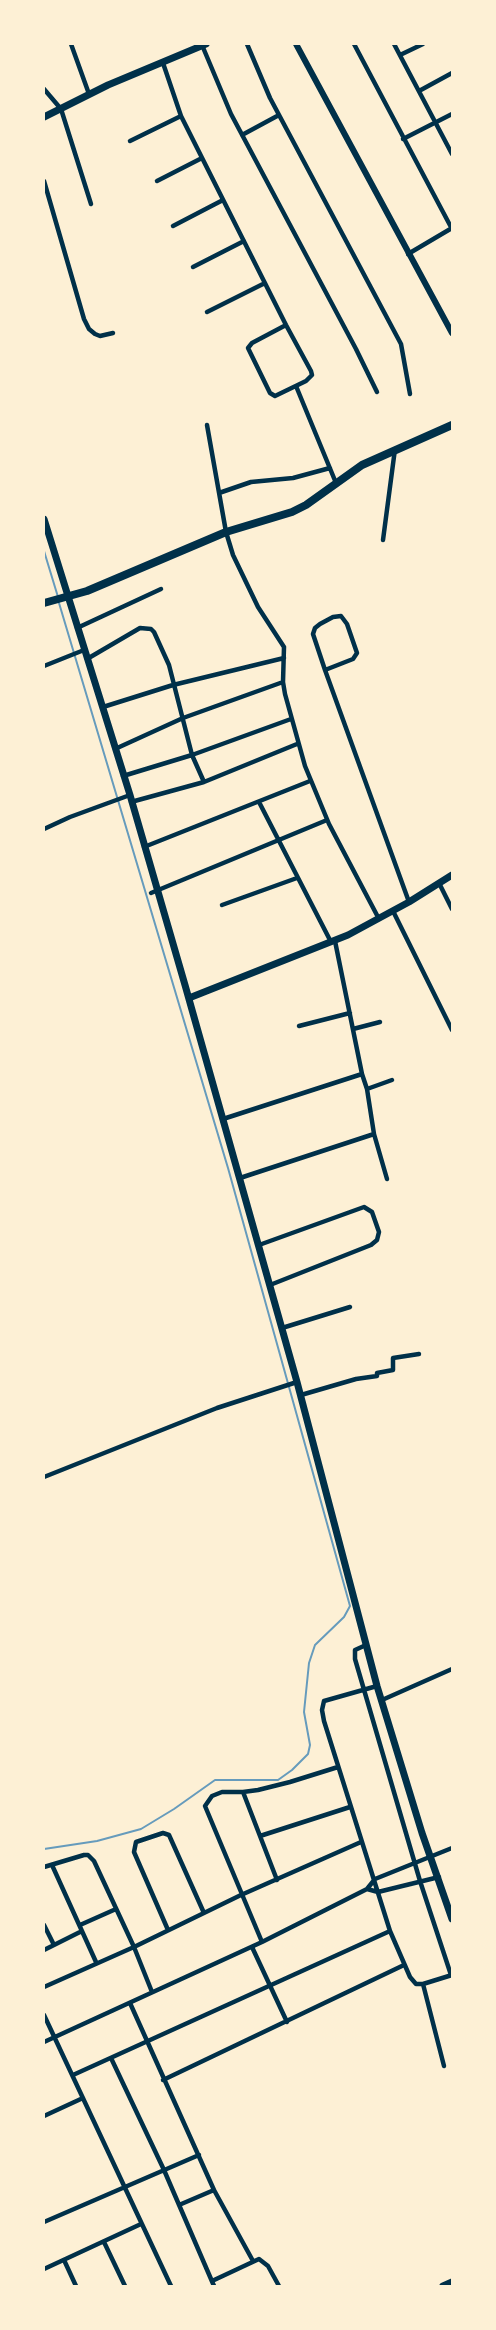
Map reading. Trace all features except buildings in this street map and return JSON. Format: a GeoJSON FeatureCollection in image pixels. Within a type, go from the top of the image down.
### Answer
{"type":"FeatureCollection","features":[{"type":"Feature","properties":{"kind":"highway"},"geometry":{"type":"LineString","coordinates":[[48,602],[87,591],[226,532],[292,512],[306,505],[362,465],[453,425]]}},
{"type":"Feature","properties":{"kind":"main road"},"geometry":{"type":"LineString","coordinates":[[44,117],[89,94],[204,44]]}},
{"type":"Feature","properties":{"kind":"main road"},"geometry":{"type":"LineString","coordinates":[[44,519],[65,597],[103,707],[144,847],[154,892],[189,998],[259,1245],[282,1328],[292,1383],[301,1395],[423,1860],[429,1879],[453,1919]]}},
{"type":"Feature","properties":{"kind":"main road"},"geometry":{"type":"LineString","coordinates":[[189,998],[333,941],[410,902],[453,875]]}},
{"type":"Feature","properties":{"kind":"main road"},"geometry":{"type":"LineString","coordinates":[[443,2286],[453,2282]]}},
{"type":"Feature","properties":{"kind":"street"},"geometry":{"type":"LineString","coordinates":[[71,44],[89,94]]}},
{"type":"Feature","properties":{"kind":"street"},"geometry":{"type":"LineString","coordinates":[[204,44],[242,135],[333,305],[377,393]]}},
{"type":"Feature","properties":{"kind":"street"},"geometry":{"type":"LineString","coordinates":[[247,44],[279,115],[401,344],[410,394]]}},
{"type":"Feature","properties":{"kind":"street"},"geometry":{"type":"LineString","coordinates":[[296,44],[408,254],[453,333]]}},
{"type":"Feature","properties":{"kind":"street"},"geometry":{"type":"LineString","coordinates":[[354,44],[452,228],[408,254]]}},
{"type":"Feature","properties":{"kind":"street"},"geometry":{"type":"LineString","coordinates":[[394,44],[452,153]]}},
{"type":"Feature","properties":{"kind":"street"},"geometry":{"type":"LineString","coordinates":[[400,56],[423,44]]}},
{"type":"Feature","properties":{"kind":"street"},"geometry":{"type":"LineString","coordinates":[[163,63],[181,116],[311,370],[310,379],[278,395],[272,395],[249,353],[249,348],[252,343],[286,324]]}},
{"type":"Feature","properties":{"kind":"street"},"geometry":{"type":"LineString","coordinates":[[419,91],[453,73]]}},
{"type":"Feature","properties":{"kind":"street"},"geometry":{"type":"LineString","coordinates":[[44,89],[63,108],[91,204]]}},
{"type":"Feature","properties":{"kind":"street"},"geometry":{"type":"LineString","coordinates":[[403,139],[453,114]]}},
{"type":"Feature","properties":{"kind":"street"},"geometry":{"type":"LineString","coordinates":[[242,135],[279,115]]}},
{"type":"Feature","properties":{"kind":"street"},"geometry":{"type":"LineString","coordinates":[[130,141],[181,116]]}},
{"type":"Feature","properties":{"kind":"street"},"geometry":{"type":"LineString","coordinates":[[157,181],[202,158]]}},
{"type":"Feature","properties":{"kind":"street"},"geometry":{"type":"LineString","coordinates":[[44,181],[84,319],[89,329],[95,334],[100,336],[113,333]]}},
{"type":"Feature","properties":{"kind":"street"},"geometry":{"type":"LineString","coordinates":[[173,225],[224,200]]}},
{"type":"Feature","properties":{"kind":"street"},"geometry":{"type":"LineString","coordinates":[[193,267],[244,241]]}},
{"type":"Feature","properties":{"kind":"street"},"geometry":{"type":"LineString","coordinates":[[207,312],[265,283]]}},
{"type":"Feature","properties":{"kind":"street"},"geometry":{"type":"LineString","coordinates":[[296,386],[336,483]]}},
{"type":"Feature","properties":{"kind":"street"},"geometry":{"type":"LineString","coordinates":[[207,425],[226,532],[233,555],[258,607],[282,642],[283,682],[288,720],[306,783],[373,922]]}},
{"type":"Feature","properties":{"kind":"street"},"geometry":{"type":"LineString","coordinates":[[383,540],[395,449]]}},
{"type":"Feature","properties":{"kind":"street"},"geometry":{"type":"LineString","coordinates":[[219,493],[251,482],[293,478],[330,468]]}},
{"type":"Feature","properties":{"kind":"street"},"geometry":{"type":"LineString","coordinates":[[77,628],[161,589]]}},
{"type":"Feature","properties":{"kind":"street"},"geometry":{"type":"LineString","coordinates":[[325,670],[356,657],[353,641],[341,616],[333,616],[313,631],[325,670],[410,902]]}},
{"type":"Feature","properties":{"kind":"street"},"geometry":{"type":"LineString","coordinates":[[87,659],[140,628],[151,629],[170,665],[173,685],[192,755],[204,782]]}},
{"type":"Feature","properties":{"kind":"street"},"geometry":{"type":"LineString","coordinates":[[44,666],[84,650]]}},
{"type":"Feature","properties":{"kind":"street"},"geometry":{"type":"LineString","coordinates":[[103,707],[173,685],[284,658]]}},
{"type":"Feature","properties":{"kind":"street"},"geometry":{"type":"LineString","coordinates":[[115,749],[183,718],[283,682]]}},
{"type":"Feature","properties":{"kind":"street"},"geometry":{"type":"LineString","coordinates":[[123,776],[192,755],[288,720]]}},
{"type":"Feature","properties":{"kind":"street"},"geometry":{"type":"LineString","coordinates":[[44,829],[113,800],[130,799],[204,782],[295,744]]}},
{"type":"Feature","properties":{"kind":"street"},"geometry":{"type":"LineString","coordinates":[[144,847],[306,783]]}},
{"type":"Feature","properties":{"kind":"street"},"geometry":{"type":"LineString","coordinates":[[259,802],[297,878],[333,941],[367,1089],[374,1134],[387,1179]]}},
{"type":"Feature","properties":{"kind":"street"},"geometry":{"type":"LineString","coordinates":[[154,892],[325,821]]}},
{"type":"Feature","properties":{"kind":"street"},"geometry":{"type":"LineString","coordinates":[[222,905],[297,878]]}},
{"type":"Feature","properties":{"kind":"street"},"geometry":{"type":"LineString","coordinates":[[439,883],[453,909]]}},
{"type":"Feature","properties":{"kind":"street"},"geometry":{"type":"LineString","coordinates":[[393,911],[453,1029]]}},
{"type":"Feature","properties":{"kind":"street"},"geometry":{"type":"LineString","coordinates":[[299,1026],[350,1013]]}},
{"type":"Feature","properties":{"kind":"street"},"geometry":{"type":"LineString","coordinates":[[353,1029],[380,1022]]}},
{"type":"Feature","properties":{"kind":"street"},"geometry":{"type":"LineString","coordinates":[[223,1119],[362,1074]]}},
{"type":"Feature","properties":{"kind":"street"},"geometry":{"type":"LineString","coordinates":[[367,1089],[392,1080]]}},
{"type":"Feature","properties":{"kind":"street"},"geometry":{"type":"LineString","coordinates":[[240,1178],[374,1134]]}},
{"type":"Feature","properties":{"kind":"street"},"geometry":{"type":"LineString","coordinates":[[259,1245],[364,1206],[372,1212],[379,1232],[371,1245],[270,1285]]}},
{"type":"Feature","properties":{"kind":"street"},"geometry":{"type":"LineString","coordinates":[[282,1328],[350,1307]]}},
{"type":"Feature","properties":{"kind":"street"},"geometry":{"type":"LineString","coordinates":[[301,1395],[356,1379],[377,1376],[377,1373],[393,1370],[393,1358],[419,1354]]}},
{"type":"Feature","properties":{"kind":"street"},"geometry":{"type":"LineString","coordinates":[[44,1477],[217,1408],[292,1383]]}},
{"type":"Feature","properties":{"kind":"street"},"geometry":{"type":"LineString","coordinates":[[365,1646],[356,1649],[355,1659],[366,1689],[429,1879],[452,1975],[423,1984],[414,1983],[390,1931],[324,1721],[322,1705],[327,1699],[366,1689],[376,1687]]}},
{"type":"Feature","properties":{"kind":"street"},"geometry":{"type":"LineString","coordinates":[[382,1700],[453,1670]]}},
{"type":"Feature","properties":{"kind":"street"},"geometry":{"type":"LineString","coordinates":[[262,1942],[205,1806],[213,1796],[222,1792],[243,1792],[290,1782],[338,1767]]}},
{"type":"Feature","properties":{"kind":"street"},"geometry":{"type":"LineString","coordinates":[[243,1792],[277,1880]]}},
{"type":"Feature","properties":{"kind":"street"},"geometry":{"type":"LineString","coordinates":[[260,1836],[350,1807]]}},
{"type":"Feature","properties":{"kind":"street"},"geometry":{"type":"LineString","coordinates":[[168,1930],[134,1852],[136,1842],[167,1833],[173,1841],[204,1913]]}},
{"type":"Feature","properties":{"kind":"street"},"geometry":{"type":"LineString","coordinates":[[44,1987],[134,1947],[241,1894],[361,1842]]}},
{"type":"Feature","properties":{"kind":"street"},"geometry":{"type":"LineString","coordinates":[[44,2042],[252,1947],[367,1889],[375,1879],[453,1848]]}},
{"type":"Feature","properties":{"kind":"street"},"geometry":{"type":"LineString","coordinates":[[44,1868],[84,1855],[91,1857],[134,1947],[152,1992]]}},
{"type":"Feature","properties":{"kind":"street"},"geometry":{"type":"LineString","coordinates":[[52,1865],[96,1962]]}},
{"type":"Feature","properties":{"kind":"street"},"geometry":{"type":"LineString","coordinates":[[367,1889],[378,1892],[429,1879]]}},
{"type":"Feature","properties":{"kind":"street"},"geometry":{"type":"LineString","coordinates":[[80,1925],[116,1909]]}},
{"type":"Feature","properties":{"kind":"street"},"geometry":{"type":"LineString","coordinates":[[44,1925],[54,1946]]}},
{"type":"Feature","properties":{"kind":"street"},"geometry":{"type":"LineString","coordinates":[[44,1950],[82,1931]]}},
{"type":"Feature","properties":{"kind":"street"},"geometry":{"type":"LineString","coordinates":[[73,2075],[390,1931]]}},
{"type":"Feature","properties":{"kind":"street"},"geometry":{"type":"LineString","coordinates":[[252,1947],[287,2022]]}},
{"type":"Feature","properties":{"kind":"street"},"geometry":{"type":"LineString","coordinates":[[163,2080],[404,1965]]}},
{"type":"Feature","properties":{"kind":"street"},"geometry":{"type":"LineString","coordinates":[[423,1984],[444,2066]]}},
{"type":"Feature","properties":{"kind":"street"},"geometry":{"type":"LineString","coordinates":[[129,2004],[214,2190],[253,2261]]}},
{"type":"Feature","properties":{"kind":"street"},"geometry":{"type":"LineString","coordinates":[[44,2015],[171,2286]]}},
{"type":"Feature","properties":{"kind":"street"},"geometry":{"type":"LineString","coordinates":[[111,2058],[164,2170],[213,2284],[259,2259],[266,2263],[279,2286]]}},
{"type":"Feature","properties":{"kind":"street"},"geometry":{"type":"LineString","coordinates":[[44,2116],[83,2098]]}},
{"type":"Feature","properties":{"kind":"street"},"geometry":{"type":"LineString","coordinates":[[44,2222],[199,2155]]}},
{"type":"Feature","properties":{"kind":"street"},"geometry":{"type":"LineString","coordinates":[[179,2205],[214,2190]]}},
{"type":"Feature","properties":{"kind":"street"},"geometry":{"type":"LineString","coordinates":[[44,2269],[141,2224]]}},
{"type":"Feature","properties":{"kind":"street"},"geometry":{"type":"LineString","coordinates":[[104,2242],[125,2286]]}},
{"type":"Feature","properties":{"kind":"street"},"geometry":{"type":"LineString","coordinates":[[64,2260],[76,2286]]}},
{"type":"Feature","properties":{"kind":"waterway"},"geometry":{"type":"LineString","coordinates":[[44,551],[58,597]]}},
{"type":"Feature","properties":{"kind":"waterway"},"geometry":{"type":"LineString","coordinates":[[44,1849],[97,1841],[141,1829],[215,1780],[278,1780],[292,1770],[308,1754],[310,1745],[304,1712],[309,1663],[315,1645],[344,1617],[350,1606],[228,1168],[59,603]]}}]}
